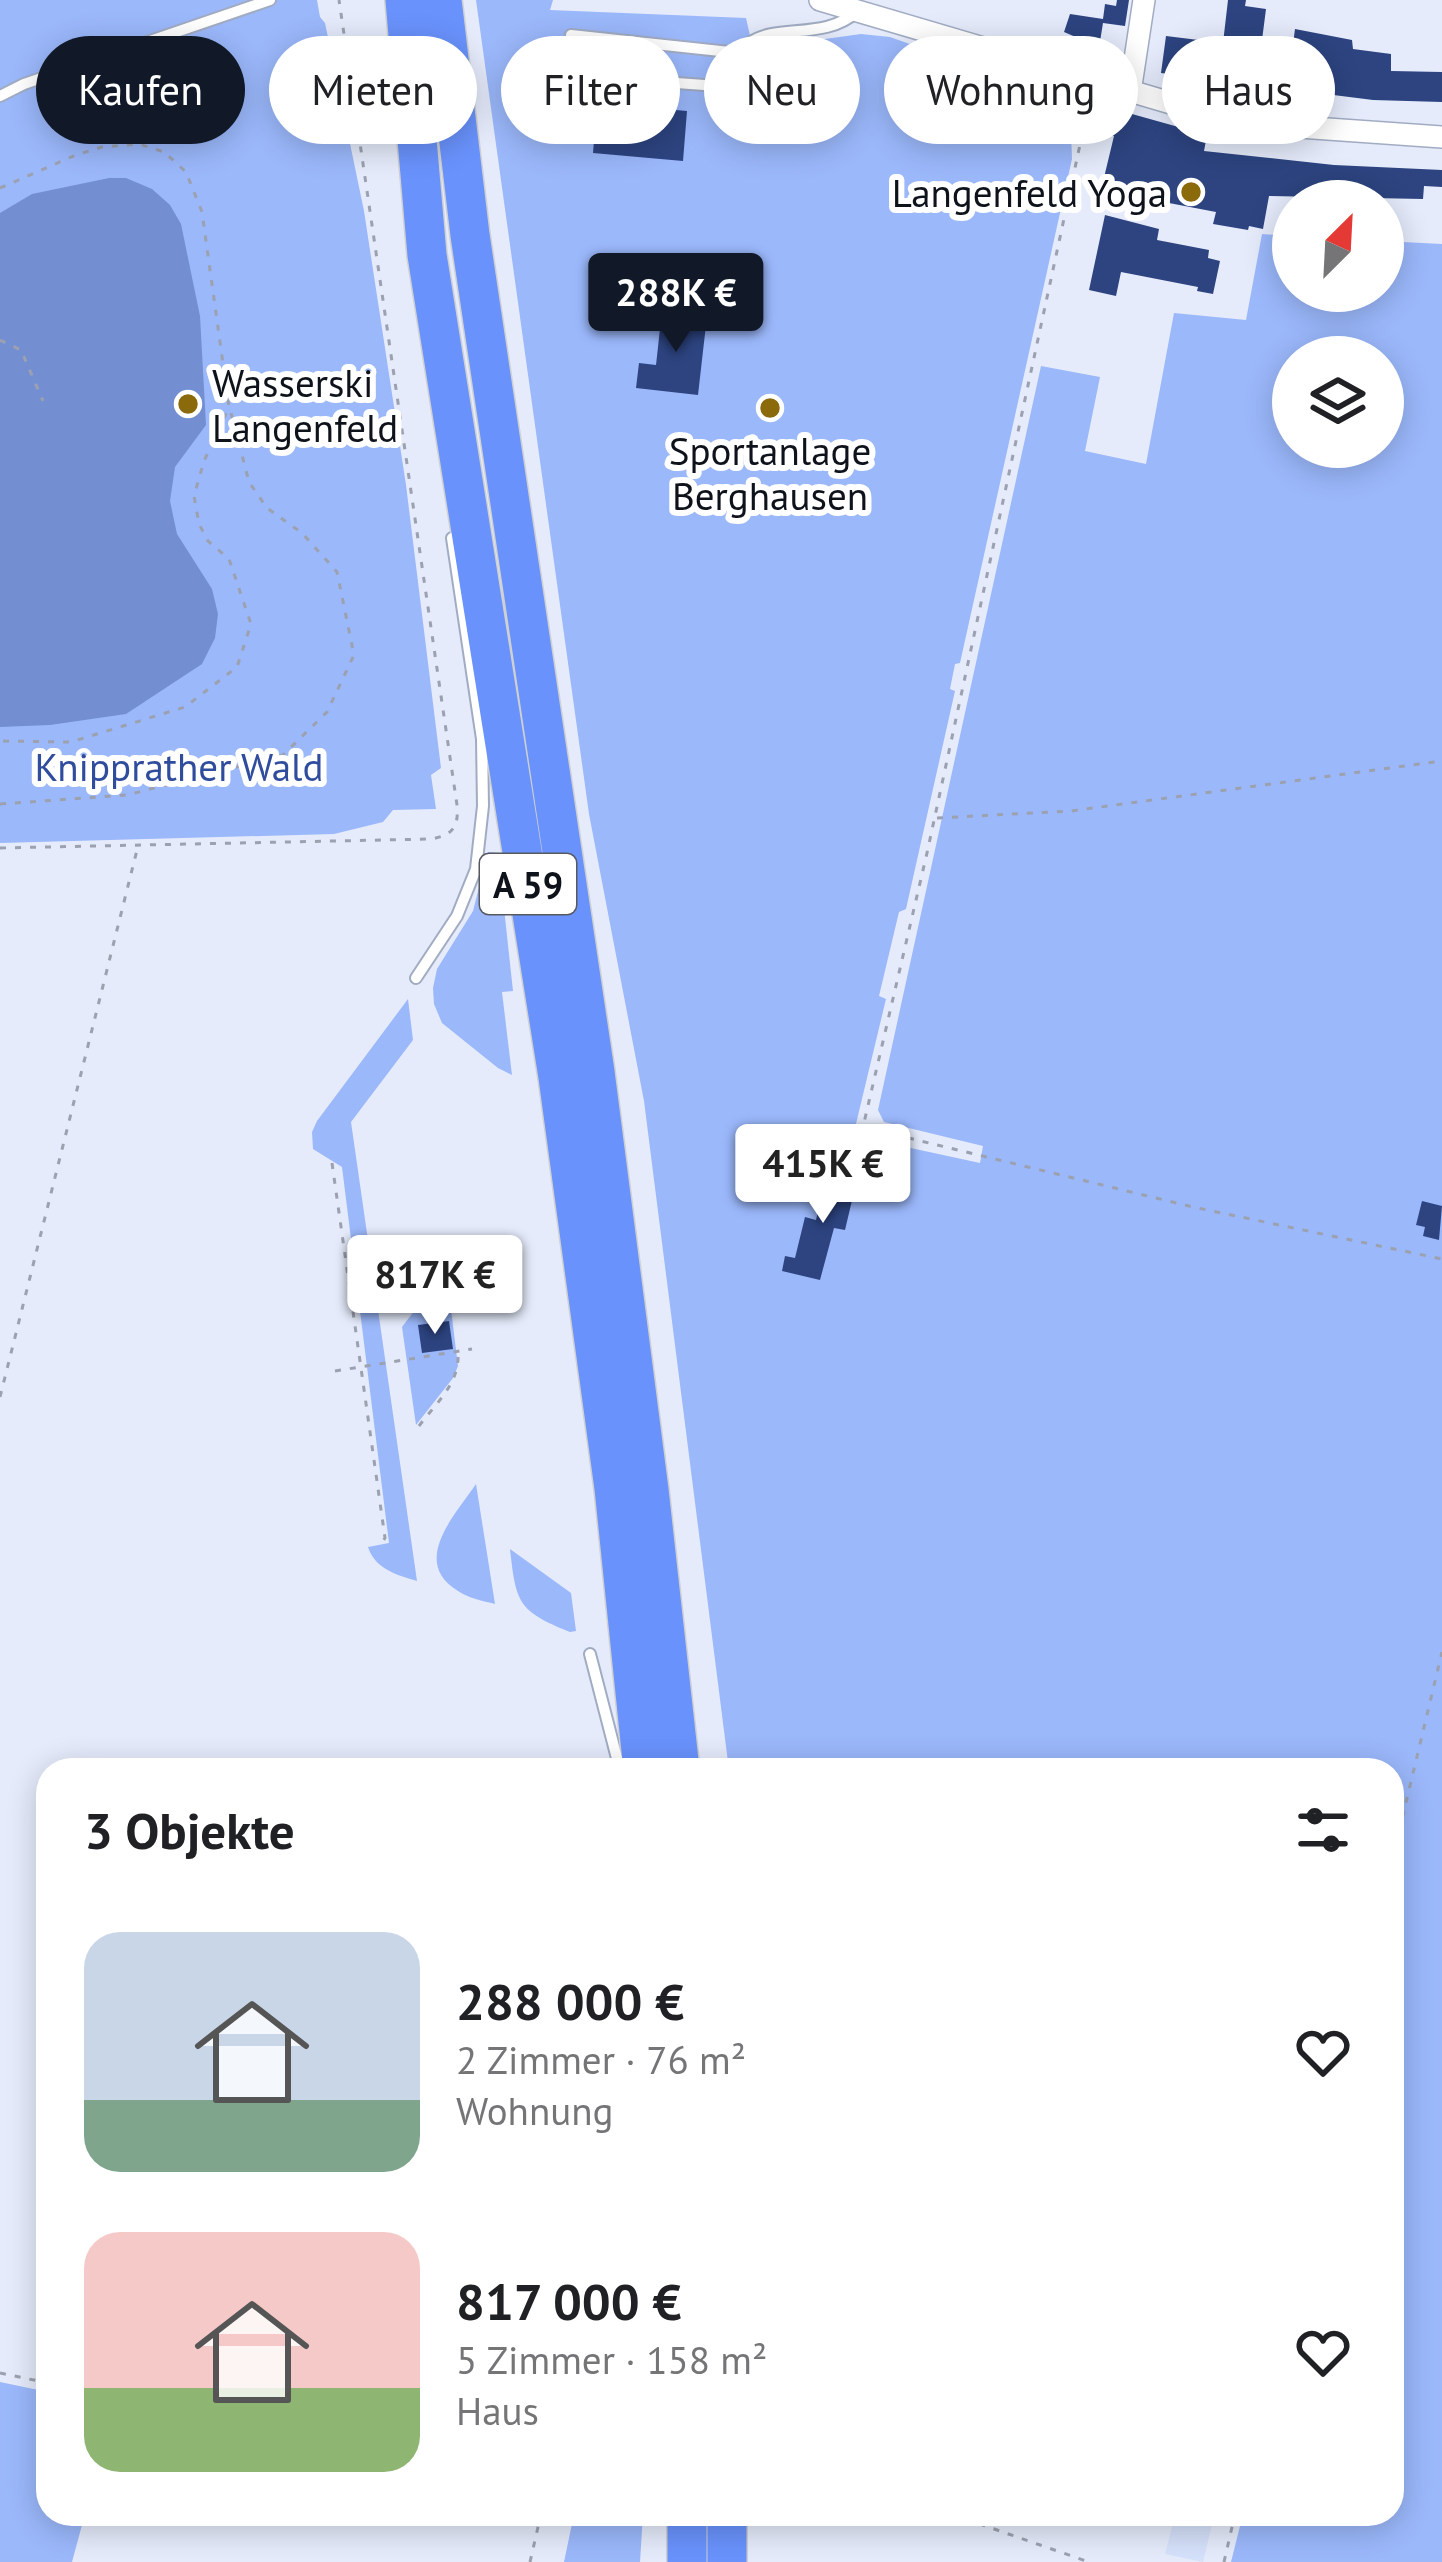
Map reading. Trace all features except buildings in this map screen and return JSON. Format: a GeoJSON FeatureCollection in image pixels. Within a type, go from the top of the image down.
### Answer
{"type":"FeatureCollection","features":[{"type":"Feature","properties":{"kind":"highway","name":"A 59"},"geometry":{"type":"LineString","coordinates":[[405,0],[427,255],[558,1077],[614,1488],[642,1758]]}},
{"type":"Feature","properties":{"kind":"highway","name":"A 59"},"geometry":{"type":"LineString","coordinates":[[442,0],[470,235],[595,1072],[679,1758]]}},
{"type":"Feature","properties":{"kind":"highway"},"geometry":{"type":"LineString","coordinates":[[687,2526],[687,2562]]}},
{"type":"Feature","properties":{"kind":"highway"},"geometry":{"type":"LineString","coordinates":[[727,2526],[728,2562]]}},
{"type":"Feature","properties":{"kind":"street"},"geometry":{"type":"LineString","coordinates":[[820,0],[858,5],[953,36]]}},
{"type":"Feature","properties":{"kind":"street"},"geometry":{"type":"LineString","coordinates":[[1138,39],[1144,0]]}},
{"type":"Feature","properties":{"kind":"street"},"geometry":{"type":"LineString","coordinates":[[1138,94],[1215,116],[1286,126],[1442,137]]}},
{"type":"Feature","properties":{"kind":"lane"},"geometry":{"type":"LineString","coordinates":[[0,96],[270,0]]}},
{"type":"Feature","properties":{"kind":"lane"},"geometry":{"type":"LineString","coordinates":[[762,36],[844,24],[858,5]]}},
{"type":"Feature","properties":{"kind":"lane"},"geometry":{"type":"LineString","coordinates":[[571,34],[740,53],[736,91],[566,75],[571,34]]}},
{"type":"Feature","properties":{"kind":"lane"},"geometry":{"type":"LineString","coordinates":[[423,309],[427,255]]}},
{"type":"Feature","properties":{"kind":"lane"},"geometry":{"type":"LineString","coordinates":[[416,978],[457,916],[476,869],[483,806],[482,739],[452,533]]}},
{"type":"Feature","properties":{"kind":"lane"},"geometry":{"type":"LineString","coordinates":[[590,1654],[617,1758]]}},
{"type":"Feature","properties":{"kind":"path"},"geometry":{"type":"LineString","coordinates":[[0,848],[430,839],[455,830],[458,817],[339,0]]}},
{"type":"Feature","properties":{"kind":"path"},"geometry":{"type":"LineString","coordinates":[[0,188],[76,154],[120,145],[139,144],[164,152],[186,172],[202,212],[229,407],[249,482],[267,508],[302,532],[337,572],[354,655],[327,712],[283,755],[127,796],[0,804]]}},
{"type":"Feature","properties":{"kind":"path"},"geometry":{"type":"LineString","coordinates":[[1080,144],[863,1127],[1193,1207],[1442,1259]]}},
{"type":"Feature","properties":{"kind":"path"},"geometry":{"type":"LineString","coordinates":[[0,340],[21,350],[43,401]]}},
{"type":"Feature","properties":{"kind":"path"},"geometry":{"type":"LineString","coordinates":[[0,740],[71,742],[185,707],[237,667],[251,624],[229,559],[208,541],[199,524],[194,496],[229,407]]}},
{"type":"Feature","properties":{"kind":"path"},"geometry":{"type":"LineString","coordinates":[[934,818],[1071,811],[1442,761]]}},
{"type":"Feature","properties":{"kind":"path"},"geometry":{"type":"LineString","coordinates":[[0,1397],[138,844]]}},
{"type":"Feature","properties":{"kind":"path"},"geometry":{"type":"LineString","coordinates":[[332,1163],[385,1538],[381,1544]]}},
{"type":"Feature","properties":{"kind":"path"},"geometry":{"type":"LineString","coordinates":[[335,1371],[472,1349]]}},
{"type":"Feature","properties":{"kind":"path"},"geometry":{"type":"LineString","coordinates":[[419,1426],[454,1381],[458,1351]]}},
{"type":"Feature","properties":{"kind":"path"},"geometry":{"type":"LineString","coordinates":[[1404,1811],[1442,1652]]}},
{"type":"Feature","properties":{"kind":"path"},"geometry":{"type":"LineString","coordinates":[[0,2373],[36,2380]]}},
{"type":"Feature","properties":{"kind":"path"},"geometry":{"type":"LineString","coordinates":[[530,2562],[538,2526]]}},
{"type":"Feature","properties":{"kind":"path"},"geometry":{"type":"LineString","coordinates":[[986,2526],[1089,2562]]}},
{"type":"Feature","properties":{"kind":"path"},"geometry":{"type":"LineString","coordinates":[[1224,2562],[1232,2526]]}},
{"type":"Feature","properties":{"kind":"shaded area"},"geometry":{"type":"Polygon","coordinates":[[[126,178],[152,189],[170,205],[181,224],[200,316],[206,425],[175,467],[170,501],[177,534],[212,589],[218,614],[215,638],[202,664],[126,714],[0,727],[0,213],[32,194],[126,178]]]}},
{"type":"Feature","properties":{"kind":"shaded area"},"geometry":{"type":"Polygon","coordinates":[[[1172,2526],[1212,2526],[1203,2562],[1165,2554],[1172,2526]]]}},
{"type":"Feature","properties":{"kind":"green space","name":"Wasserski Langenfeld"},"geometry":{"type":"Polygon","coordinates":[[[0,0],[317,0],[328,36],[269,36],[269,144],[350,144],[406,485],[441,768],[431,775],[436,809],[393,810],[383,822],[334,834],[0,843],[0,0]]]}},
{"type":"Feature","properties":{"kind":"green space"},"geometry":{"type":"Polygon","coordinates":[[[476,0],[553,0],[550,10],[746,18],[750,36],[704,36],[704,144],[860,144],[860,36],[847,36],[861,34],[884,36],[884,144],[1071,144],[1072,159],[960,663],[955,664],[950,689],[955,691],[906,909],[899,912],[879,996],[886,999],[855,1128],[846,1134],[980,1163],[983,1146],[884,1122],[878,1110],[1041,366],[1100,377],[1085,451],[1146,464],[1174,313],[1246,320],[1262,234],[1272,235],[1272,312],[1404,312],[1404,242],[1442,244],[1442,2562],[1231,2562],[1240,2526],[1404,2526],[1404,1758],[727,1758],[644,1101],[589,814],[476,0]]]}},
{"type":"Feature","properties":{"kind":"green space"},"geometry":{"type":"Polygon","coordinates":[[[488,852],[498,853],[513,991],[502,992],[512,1075],[442,1023],[434,1004],[437,969],[473,911],[488,852]]]}},
{"type":"Feature","properties":{"kind":"green space"},"geometry":{"type":"Polygon","coordinates":[[[408,999],[413,1040],[351,1122],[417,1581],[381,1566],[368,1547],[389,1543],[342,1167],[313,1149],[312,1132],[408,999]]]}},
{"type":"Feature","properties":{"kind":"green space"},"geometry":{"type":"Polygon","coordinates":[[[446,1269],[458,1366],[416,1425],[402,1327],[446,1269]]]}},
{"type":"Feature","properties":{"kind":"green space"},"geometry":{"type":"Polygon","coordinates":[[[476,1484],[495,1604],[458,1591],[438,1566],[441,1538],[476,1484]]]}},
{"type":"Feature","properties":{"kind":"green space"},"geometry":{"type":"Polygon","coordinates":[[[510,1549],[571,1593],[576,1631],[540,1618],[523,1603],[510,1549]]]}},
{"type":"Feature","properties":{"kind":"green space"},"geometry":{"type":"Polygon","coordinates":[[[0,2382],[36,2390],[36,2526],[82,2526],[72,2562],[0,2562],[0,2382]]]}},
{"type":"Feature","properties":{"kind":"green space"},"geometry":{"type":"Polygon","coordinates":[[[572,2526],[642,2526],[640,2562],[564,2562],[572,2526]]]}},
{"type":"Feature","properties":{"kind":"place","name":"Langenfeld Yoga"},"geometry":{"type":"Point","coordinates":[1191,192]}},
{"type":"Feature","properties":{"kind":"place","name":"Wasserski Langenfeld"},"geometry":{"type":"Point","coordinates":[188,404]}},
{"type":"Feature","properties":{"kind":"place","name":"Sportanlage Berghausen"},"geometry":{"type":"Point","coordinates":[770,408]}},
{"type":"Feature","properties":{"kind":"park label","name":"Knipprather Wald"},"geometry":{"type":"Point","coordinates":[179,766]}}]}
